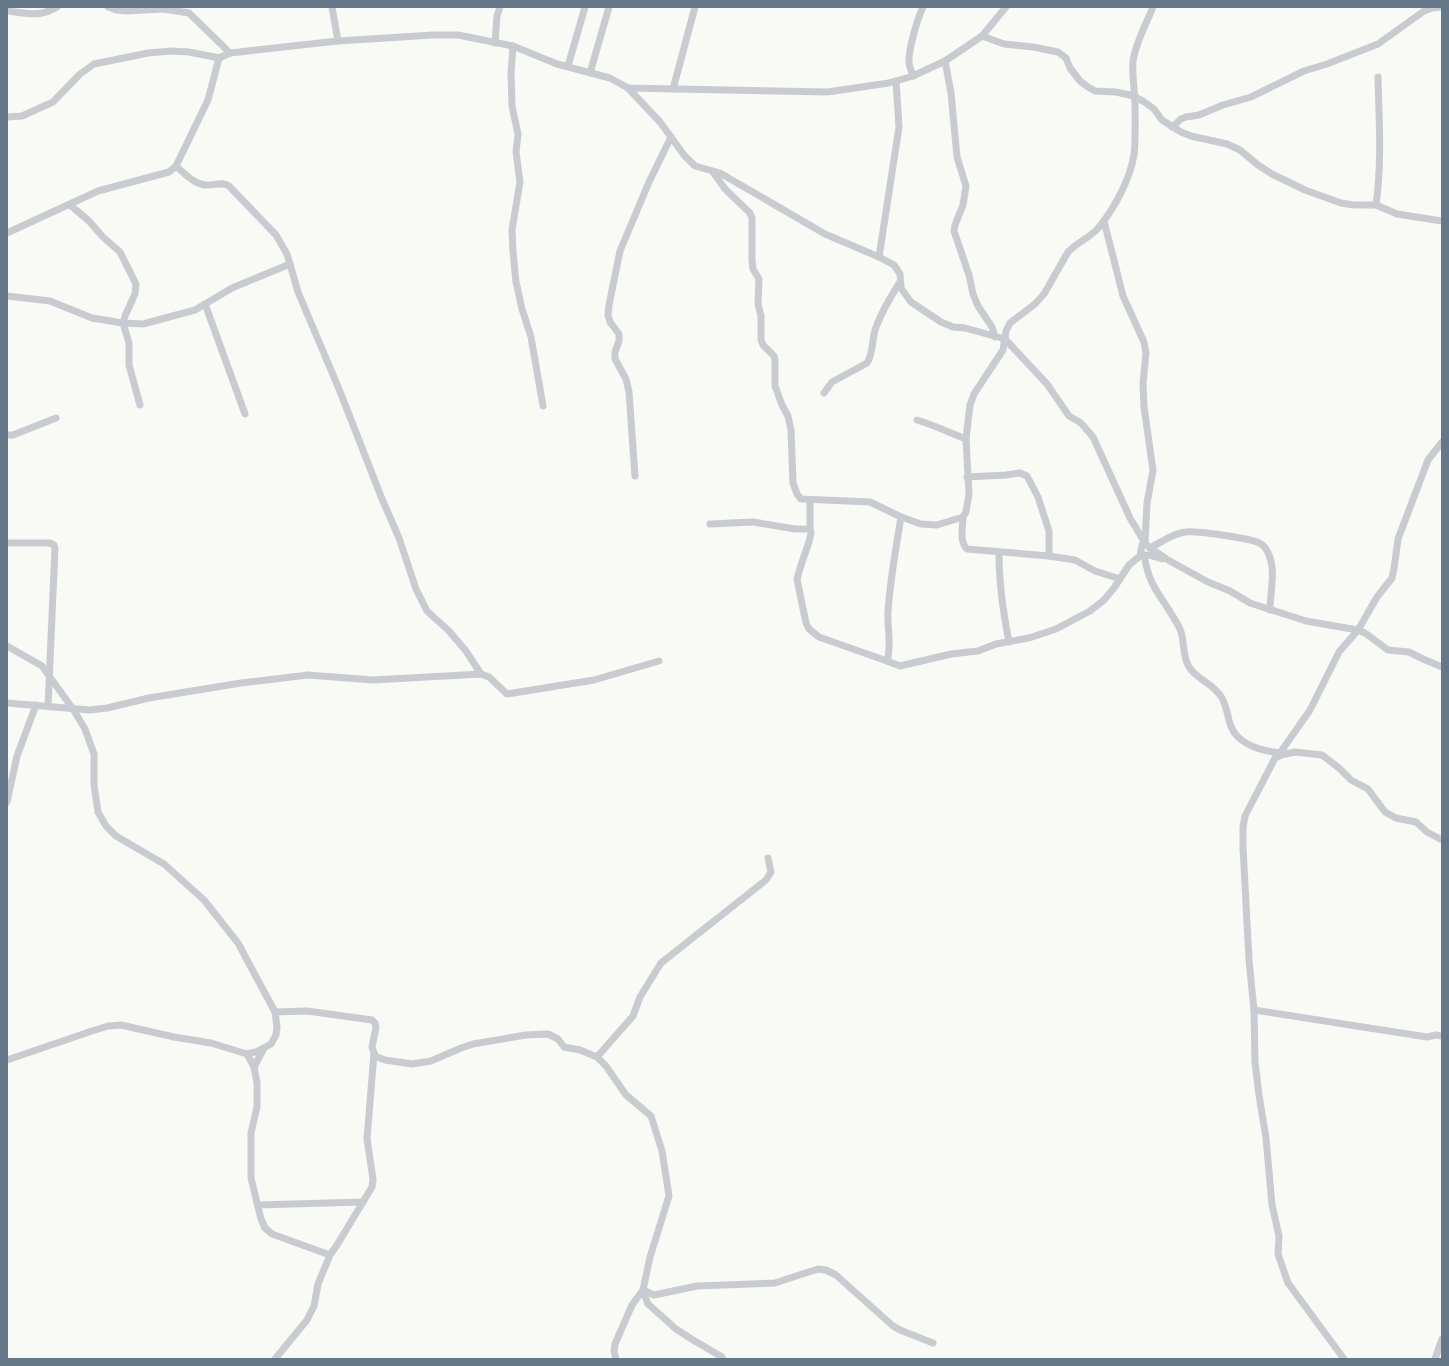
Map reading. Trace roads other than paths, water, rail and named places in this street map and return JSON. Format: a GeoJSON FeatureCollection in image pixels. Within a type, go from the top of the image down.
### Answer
{"type":"FeatureCollection","features":[{"type":"Feature","properties":{"kind":"street"},"geometry":{"type":"LineString","coordinates":[[7,11],[37,15],[56,7]]}},
{"type":"Feature","properties":{"kind":"street"},"geometry":{"type":"LineString","coordinates":[[108,7],[116,10],[127,11],[163,9],[189,13],[230,53]]}},
{"type":"Feature","properties":{"kind":"street"},"geometry":{"type":"LineString","coordinates":[[332,7],[338,41]]}},
{"type":"Feature","properties":{"kind":"street"},"geometry":{"type":"LineString","coordinates":[[495,43],[497,16],[500,7]]}},
{"type":"Feature","properties":{"kind":"street"},"geometry":{"type":"LineString","coordinates":[[568,66],[585,7]]}},
{"type":"Feature","properties":{"kind":"street"},"geometry":{"type":"LineString","coordinates":[[590,73],[609,7]]}},
{"type":"Feature","properties":{"kind":"street"},"geometry":{"type":"LineString","coordinates":[[673,89],[696,7]]}},
{"type":"Feature","properties":{"kind":"street"},"geometry":{"type":"LineString","coordinates":[[913,76],[909,66],[909,59],[917,21],[923,7]]}},
{"type":"Feature","properties":{"kind":"street"},"geometry":{"type":"LineString","coordinates":[[628,88],[827,92],[861,88],[896,81],[913,76],[946,61],[982,36],[1006,7]]}},
{"type":"Feature","properties":{"kind":"street"},"geometry":{"type":"LineString","coordinates":[[1120,579],[1095,571],[1075,560],[1049,556],[999,553],[966,549],[962,538],[963,517],[966,512],[969,494],[966,439],[970,405],[974,394],[1003,350],[1006,331],[1010,324],[1044,294],[1068,252],[1100,227],[1118,198],[1129,172],[1134,155],[1135,132],[1132,72],[1136,49],[1153,7]]}},
{"type":"Feature","properties":{"kind":"street"},"geometry":{"type":"LineString","coordinates":[[1172,127],[1181,119],[1199,115],[1223,105],[1251,97],[1304,71],[1327,64],[1378,44],[1424,11],[1441,7]]}},
{"type":"Feature","properties":{"kind":"street"},"geometry":{"type":"LineString","coordinates":[[7,117],[22,116],[53,102],[80,74],[94,64],[148,53],[189,52],[219,58],[230,53],[338,41],[433,35],[458,35],[513,46],[557,64],[610,78],[628,88],[660,122],[684,155],[695,166],[720,173],[740,184],[757,196],[825,234],[879,257],[894,266],[900,274],[901,288],[912,302],[941,322],[953,327],[965,328],[1004,339],[1047,384],[1069,416],[1081,422],[1093,437],[1130,518],[1147,546]]}},
{"type":"Feature","properties":{"kind":"street"},"geometry":{"type":"LineString","coordinates":[[982,36],[1004,44],[1033,47],[1058,52],[1066,58],[1070,68],[1080,81],[1095,91],[1130,94],[1149,105],[1162,120],[1172,127],[1191,136],[1227,144],[1240,150],[1272,174],[1304,190],[1341,203],[1354,205],[1376,205],[1397,214],[1442,221]]}},
{"type":"Feature","properties":{"kind":"street"},"geometry":{"type":"LineString","coordinates":[[513,46],[511,73],[512,106],[518,134],[516,152],[520,182],[512,230],[516,282],[522,309],[531,337],[543,406]]}},
{"type":"Feature","properties":{"kind":"street"},"geometry":{"type":"LineString","coordinates":[[7,233],[98,191],[169,172],[176,166],[208,100],[219,58]]}},
{"type":"Feature","properties":{"kind":"street"},"geometry":{"type":"LineString","coordinates":[[946,61],[951,92],[956,157],[966,186],[963,205],[954,231],[969,275],[973,294],[978,306],[992,326],[995,337]]}},
{"type":"Feature","properties":{"kind":"street"},"geometry":{"type":"LineString","coordinates":[[1376,205],[1380,160],[1378,77]]}},
{"type":"Feature","properties":{"kind":"street"},"geometry":{"type":"LineString","coordinates":[[879,257],[899,127],[896,81]]}},
{"type":"Feature","properties":{"kind":"street"},"geometry":{"type":"LineString","coordinates":[[635,476],[628,392],[626,379],[615,359],[619,334],[610,322],[608,315],[609,305],[620,251],[649,182],[671,137]]}},
{"type":"Feature","properties":{"kind":"street"},"geometry":{"type":"LineString","coordinates":[[176,166],[194,182],[206,185],[225,183],[230,186],[276,235],[287,254],[298,292],[399,538],[416,589],[428,611],[449,631],[466,651],[481,674]]}},
{"type":"Feature","properties":{"kind":"street"},"geometry":{"type":"LineString","coordinates":[[713,172],[725,188],[750,213],[752,218],[752,260],[753,269],[759,279],[758,304],[761,316],[761,340],[763,345],[774,356],[775,360],[775,386],[788,416],[791,430],[793,483],[797,494],[802,499],[810,500],[870,502],[901,517],[921,524],[937,525],[963,517]]}},
{"type":"Feature","properties":{"kind":"street"},"geometry":{"type":"LineString","coordinates":[[70,204],[120,252],[136,284],[135,294],[124,316],[123,323],[129,342],[129,365],[140,405]]}},
{"type":"Feature","properties":{"kind":"street"},"geometry":{"type":"LineString","coordinates":[[1104,221],[1123,296],[1144,342],[1146,353],[1143,389],[1144,407],[1151,449],[1152,470],[1147,503],[1147,546]]}},
{"type":"Feature","properties":{"kind":"street"},"geometry":{"type":"LineString","coordinates":[[7,296],[50,301],[92,318],[123,323],[143,324],[195,310],[232,288],[290,264]]}},
{"type":"Feature","properties":{"kind":"street"},"geometry":{"type":"LineString","coordinates":[[824,393],[832,382],[867,363],[869,360],[876,327],[887,303],[900,282]]}},
{"type":"Feature","properties":{"kind":"street"},"geometry":{"type":"LineString","coordinates":[[205,304],[245,414]]}},
{"type":"Feature","properties":{"kind":"street"},"geometry":{"type":"LineString","coordinates":[[7,435],[56,418]]}},
{"type":"Feature","properties":{"kind":"street"},"geometry":{"type":"LineString","coordinates":[[917,420],[936,426],[966,439]]}},
{"type":"Feature","properties":{"kind":"street"},"geometry":{"type":"LineString","coordinates":[[1344,1359],[1288,1283],[1278,1254],[1279,1236],[1272,1205],[1266,1138],[1255,1062],[1254,1010],[1249,960],[1243,827],[1245,816],[1275,758],[1280,754],[1310,710],[1329,669],[1339,652],[1358,630],[1377,597],[1392,578],[1398,539],[1428,460],[1442,442]]}},
{"type":"Feature","properties":{"kind":"street"},"geometry":{"type":"LineString","coordinates":[[967,477],[1020,473],[1027,476],[1038,497],[1049,531],[1049,556]]}},
{"type":"Feature","properties":{"kind":"street"},"geometry":{"type":"LineString","coordinates":[[810,500],[811,533],[800,565],[797,580],[806,623],[809,629],[819,637],[900,666],[951,654],[978,651],[996,644],[1029,638],[1056,629],[1090,611],[1104,600],[1129,565],[1142,555],[1149,555],[1168,560]]}},
{"type":"Feature","properties":{"kind":"street"},"geometry":{"type":"LineString","coordinates":[[887,661],[889,654],[889,605],[901,517]]}},
{"type":"Feature","properties":{"kind":"street"},"geometry":{"type":"LineString","coordinates":[[710,524],[753,522],[795,529],[810,529]]}},
{"type":"Feature","properties":{"kind":"street"},"geometry":{"type":"LineString","coordinates":[[1147,546],[1181,533],[1188,532],[1205,533],[1259,542],[1267,550],[1270,556],[1272,576],[1270,610]]}},
{"type":"Feature","properties":{"kind":"street"},"geometry":{"type":"LineString","coordinates":[[7,543],[50,543],[54,545],[55,548],[48,706]]}},
{"type":"Feature","properties":{"kind":"street"},"geometry":{"type":"LineString","coordinates":[[1442,667],[1409,652],[1388,650],[1365,633],[1358,630],[1317,624],[1250,603],[1168,560],[1142,544],[1142,555],[1147,571],[1180,630],[1185,657],[1190,669],[1220,694],[1224,702],[1230,725],[1238,737],[1264,751],[1280,754],[1295,752],[1322,755],[1339,768],[1351,780],[1368,789],[1385,812],[1396,818],[1419,824],[1427,832],[1442,840]]}},
{"type":"Feature","properties":{"kind":"street"},"geometry":{"type":"LineString","coordinates":[[999,553],[1001,602],[1009,642]]}},
{"type":"Feature","properties":{"kind":"street"},"geometry":{"type":"LineString","coordinates":[[7,646],[42,666],[73,709],[85,729],[94,754],[94,785],[98,812],[106,826],[116,836],[164,864],[204,900],[238,943],[275,1012],[277,1027],[276,1035],[271,1044],[247,1054],[212,1043],[174,1037],[122,1025],[108,1026],[7,1060]]}},
{"type":"Feature","properties":{"kind":"street"},"geometry":{"type":"LineString","coordinates":[[7,703],[90,710],[241,683],[308,675],[373,680],[481,674],[489,677],[507,694],[594,680],[658,661]]}},
{"type":"Feature","properties":{"kind":"street"},"geometry":{"type":"LineString","coordinates":[[7,802],[17,756],[36,705]]}},
{"type":"Feature","properties":{"kind":"street"},"geometry":{"type":"LineString","coordinates":[[597,1057],[632,1016],[640,997],[661,963],[766,880],[771,872],[768,858]]}},
{"type":"Feature","properties":{"kind":"street"},"geometry":{"type":"LineString","coordinates":[[1254,1010],[1427,1037],[1436,1035],[1442,1036]]}},
{"type":"Feature","properties":{"kind":"street"},"geometry":{"type":"LineString","coordinates":[[275,1012],[307,1011],[372,1020],[376,1027],[372,1047],[374,1053],[367,1139],[374,1179],[372,1187],[330,1255],[318,1284],[314,1306],[307,1320],[275,1359]]}},
{"type":"Feature","properties":{"kind":"street"},"geometry":{"type":"LineString","coordinates":[[374,1053],[379,1058],[385,1060],[412,1064],[441,1058],[473,1044],[548,1034],[558,1039],[564,1047],[585,1052],[597,1057],[606,1066],[626,1095],[651,1116],[662,1150],[669,1196],[650,1257],[643,1290],[632,1305],[615,1344],[614,1352],[616,1359]]}},
{"type":"Feature","properties":{"kind":"street"},"geometry":{"type":"LineString","coordinates":[[254,1067],[264,1048]]}},
{"type":"Feature","properties":{"kind":"street"},"geometry":{"type":"LineString","coordinates":[[247,1054],[254,1067],[257,1083],[257,1102],[251,1133],[251,1178],[265,1228],[272,1234],[330,1255]]}},
{"type":"Feature","properties":{"kind":"street"},"geometry":{"type":"LineString","coordinates":[[258,1205],[363,1202]]}},
{"type":"Feature","properties":{"kind":"street"},"geometry":{"type":"LineString","coordinates":[[643,1290],[654,1295],[697,1286],[775,1282],[818,1269],[826,1270],[836,1275],[893,1326],[933,1343]]}},
{"type":"Feature","properties":{"kind":"street"},"geometry":{"type":"LineString","coordinates":[[643,1290],[648,1304],[676,1329],[723,1359]]}},
{"type":"Feature","properties":{"kind":"street"},"geometry":{"type":"LineString","coordinates":[[1435,1359],[1442,1339]]}}]}
